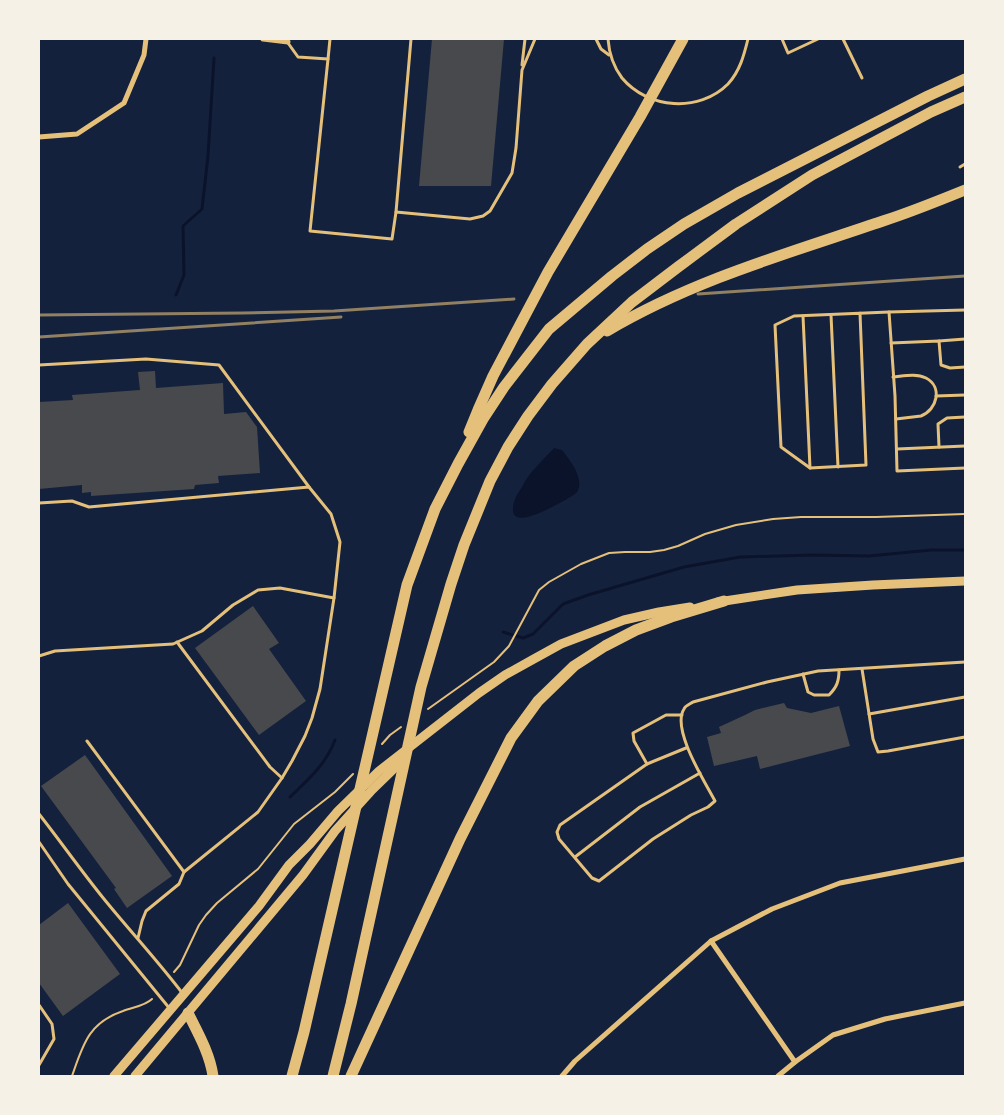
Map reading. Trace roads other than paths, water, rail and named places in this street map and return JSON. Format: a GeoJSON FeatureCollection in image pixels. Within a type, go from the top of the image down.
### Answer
{"type":"FeatureCollection","features":[{"type":"Feature","properties":{"kind":"highway"},"geometry":{"type":"LineString","coordinates":[[458,464],[478,410],[498,367],[548,272],[640,117],[683,39]]}},
{"type":"Feature","properties":{"kind":"highway"},"geometry":{"type":"LineString","coordinates":[[661,79],[683,49],[693,39]]}},
{"type":"Feature","properties":{"kind":"highway"},"geometry":{"type":"LineString","coordinates":[[292,1076],[304,1032],[407,584],[435,509],[458,464],[504,387],[548,329],[612,276],[684,224],[738,192],[965,79]]}},
{"type":"Feature","properties":{"kind":"highway"},"geometry":{"type":"LineString","coordinates":[[334,1076],[421,687],[464,545],[490,481],[508,447],[552,384],[587,344],[632,302],[736,224],[812,175],[931,112],[965,97]]}},
{"type":"Feature","properties":{"kind":"highway"},"geometry":{"type":"LineString","coordinates":[[587,344],[625,320],[700,284],[885,221],[965,190]]}},
{"type":"Feature","properties":{"kind":"highway"},"geometry":{"type":"LineString","coordinates":[[351,1076],[460,839],[511,738],[538,701],[574,666],[605,646],[636,630],[724,601]]}},
{"type":"Feature","properties":{"kind":"highway"},"geometry":{"type":"LineString","coordinates":[[188,1013],[212,1069],[213,1076]]}},
{"type":"Feature","properties":{"kind":"main road"},"geometry":{"type":"LineString","coordinates":[[114,1076],[259,906],[289,865],[338,811],[379,772],[505,675],[561,644],[624,620],[659,612],[797,590],[965,581]]}},
{"type":"Feature","properties":{"kind":"main road"},"geometry":{"type":"LineString","coordinates":[[134,1076],[303,875],[335,831],[372,790],[442,722]]}},
{"type":"Feature","properties":{"kind":"main road"},"geometry":{"type":"LineString","coordinates":[[183,994],[188,1013]]}},
{"type":"Feature","properties":{"kind":"main road"},"geometry":{"type":"LineString","coordinates":[[170,1010],[188,1013]]}},
{"type":"Feature","properties":{"kind":"street"},"geometry":{"type":"LineString","coordinates":[[39,137],[77,134],[124,102],[144,55],[146,39]]}},
{"type":"Feature","properties":{"kind":"street"},"geometry":{"type":"LineString","coordinates":[[263,39],[288,42]]}},
{"type":"Feature","properties":{"kind":"street"},"geometry":{"type":"LineString","coordinates":[[562,1076],[575,1060],[711,942],[772,909],[840,883],[965,859]]}},
{"type":"Feature","properties":{"kind":"street"},"geometry":{"type":"LineString","coordinates":[[711,942],[794,1062]]}},
{"type":"Feature","properties":{"kind":"street"},"geometry":{"type":"LineString","coordinates":[[778,1076],[794,1062],[833,1035],[885,1019],[965,1003]]}},
{"type":"Feature","properties":{"kind":"lane"},"geometry":{"type":"LineString","coordinates":[[330,39],[310,231],[392,238],[396,212],[411,39]]}},
{"type":"Feature","properties":{"kind":"lane"},"geometry":{"type":"LineString","coordinates":[[396,212],[470,218],[483,216],[490,211],[514,167],[525,39]]}},
{"type":"Feature","properties":{"kind":"lane"},"geometry":{"type":"LineString","coordinates":[[522,70],[536,39]]}},
{"type":"Feature","properties":{"kind":"lane"},"geometry":{"type":"LineString","coordinates":[[596,39],[601,49],[610,56]]}},
{"type":"Feature","properties":{"kind":"lane"},"geometry":{"type":"LineString","coordinates":[[608,39],[610,56],[623,78],[642,94],[660,102],[672,104],[693,103],[703,100],[728,84],[743,60],[748,39]]}},
{"type":"Feature","properties":{"kind":"lane"},"geometry":{"type":"LineString","coordinates":[[782,39],[788,54],[818,39]]}},
{"type":"Feature","properties":{"kind":"lane"},"geometry":{"type":"LineString","coordinates":[[843,39],[862,78]]}},
{"type":"Feature","properties":{"kind":"lane"},"geometry":{"type":"LineString","coordinates":[[288,42],[298,56],[328,59]]}},
{"type":"Feature","properties":{"kind":"lane"},"geometry":{"type":"LineString","coordinates":[[960,167],[965,164]]}},
{"type":"Feature","properties":{"kind":"lane"},"geometry":{"type":"LineString","coordinates":[[860,313],[866,466],[810,468],[781,447],[775,324],[794,316],[860,313],[965,310]]}},
{"type":"Feature","properties":{"kind":"lane"},"geometry":{"type":"LineString","coordinates":[[889,312],[898,471],[965,468]]}},
{"type":"Feature","properties":{"kind":"lane"},"geometry":{"type":"LineString","coordinates":[[831,315],[838,467]]}},
{"type":"Feature","properties":{"kind":"lane"},"geometry":{"type":"LineString","coordinates":[[803,316],[810,468]]}},
{"type":"Feature","properties":{"kind":"lane"},"geometry":{"type":"LineString","coordinates":[[891,343],[965,339]]}},
{"type":"Feature","properties":{"kind":"lane"},"geometry":{"type":"LineString","coordinates":[[939,341],[941,365],[950,368],[965,368]]}},
{"type":"Feature","properties":{"kind":"lane"},"geometry":{"type":"LineString","coordinates":[[39,365],[146,359],[219,365],[331,514],[340,542],[334,598],[320,689],[312,718],[304,736],[282,778],[258,812],[184,872],[179,884],[146,910],[138,939]]}},
{"type":"Feature","properties":{"kind":"lane"},"geometry":{"type":"LineString","coordinates":[[893,377],[918,376],[925,378],[933,385],[936,396],[933,408],[925,415],[896,419]]}},
{"type":"Feature","properties":{"kind":"lane"},"geometry":{"type":"LineString","coordinates":[[936,396],[965,395]]}},
{"type":"Feature","properties":{"kind":"lane"},"geometry":{"type":"LineString","coordinates":[[939,447],[938,424],[947,418],[965,417]]}},
{"type":"Feature","properties":{"kind":"lane"},"geometry":{"type":"LineString","coordinates":[[897,449],[965,446]]}},
{"type":"Feature","properties":{"kind":"lane"},"geometry":{"type":"LineString","coordinates":[[39,503],[72,501],[89,507],[309,487]]}},
{"type":"Feature","properties":{"kind":"lane"},"geometry":{"type":"LineString","coordinates":[[39,656],[55,651],[174,644],[202,631],[233,605],[258,590],[280,588],[334,598]]}},
{"type":"Feature","properties":{"kind":"lane"},"geometry":{"type":"LineString","coordinates":[[177,642],[270,767],[282,778]]}},
{"type":"Feature","properties":{"kind":"lane"},"geometry":{"type":"LineString","coordinates":[[686,748],[647,764],[560,825],[556,832],[559,839],[592,878],[599,881],[653,839],[691,815],[708,807],[715,800],[686,748],[680,722],[684,709],[693,702],[818,670],[965,662]]}},
{"type":"Feature","properties":{"kind":"lane"},"geometry":{"type":"LineString","coordinates":[[862,669],[873,739],[878,752],[965,737]]}},
{"type":"Feature","properties":{"kind":"lane"},"geometry":{"type":"LineString","coordinates":[[803,674],[808,692],[814,695],[829,695],[835,689],[839,678],[839,670]]}},
{"type":"Feature","properties":{"kind":"lane"},"geometry":{"type":"LineString","coordinates":[[869,714],[965,696]]}},
{"type":"Feature","properties":{"kind":"lane"},"geometry":{"type":"LineString","coordinates":[[647,764],[634,741],[633,733],[666,715],[682,715]]}},
{"type":"Feature","properties":{"kind":"lane"},"geometry":{"type":"LineString","coordinates":[[87,741],[184,872]]}},
{"type":"Feature","properties":{"kind":"lane"},"geometry":{"type":"LineString","coordinates":[[574,857],[640,807],[700,773]]}},
{"type":"Feature","properties":{"kind":"lane"},"geometry":{"type":"LineString","coordinates":[[39,814],[104,899],[171,977],[183,994]]}},
{"type":"Feature","properties":{"kind":"lane"},"geometry":{"type":"LineString","coordinates":[[39,842],[68,884],[170,1010]]}},
{"type":"Feature","properties":{"kind":"lane"},"geometry":{"type":"LineString","coordinates":[[39,1005],[52,1024],[54,1039],[39,1065]]}},
{"type":"Feature","properties":{"kind":"water"},"geometry":{"type":"Polygon","coordinates":[[[554,448],[562,450],[576,470],[579,481],[577,492],[537,514],[523,518],[517,517],[514,514],[513,508],[516,497],[532,471],[554,448]]]}},
{"type":"Feature","properties":{"kind":"waterway"},"geometry":{"type":"LineString","coordinates":[[176,295],[184,275],[183,226],[202,209],[208,156],[214,58]]}},
{"type":"Feature","properties":{"kind":"waterway"},"geometry":{"type":"LineString","coordinates":[[503,632],[523,638],[533,634],[563,604],[684,567],[740,557],[869,556],[931,550],[965,550]]}},
{"type":"Feature","properties":{"kind":"waterway"},"geometry":{"type":"LineString","coordinates":[[290,797],[322,764],[335,740]]}},
{"type":"Feature","properties":{"kind":"railway"},"geometry":{"type":"LineString","coordinates":[[698,294],[965,276]]}},
{"type":"Feature","properties":{"kind":"railway"},"geometry":{"type":"LineString","coordinates":[[39,315],[334,311],[514,299]]}},
{"type":"Feature","properties":{"kind":"railway"},"geometry":{"type":"LineString","coordinates":[[39,337],[341,317]]}}]}
